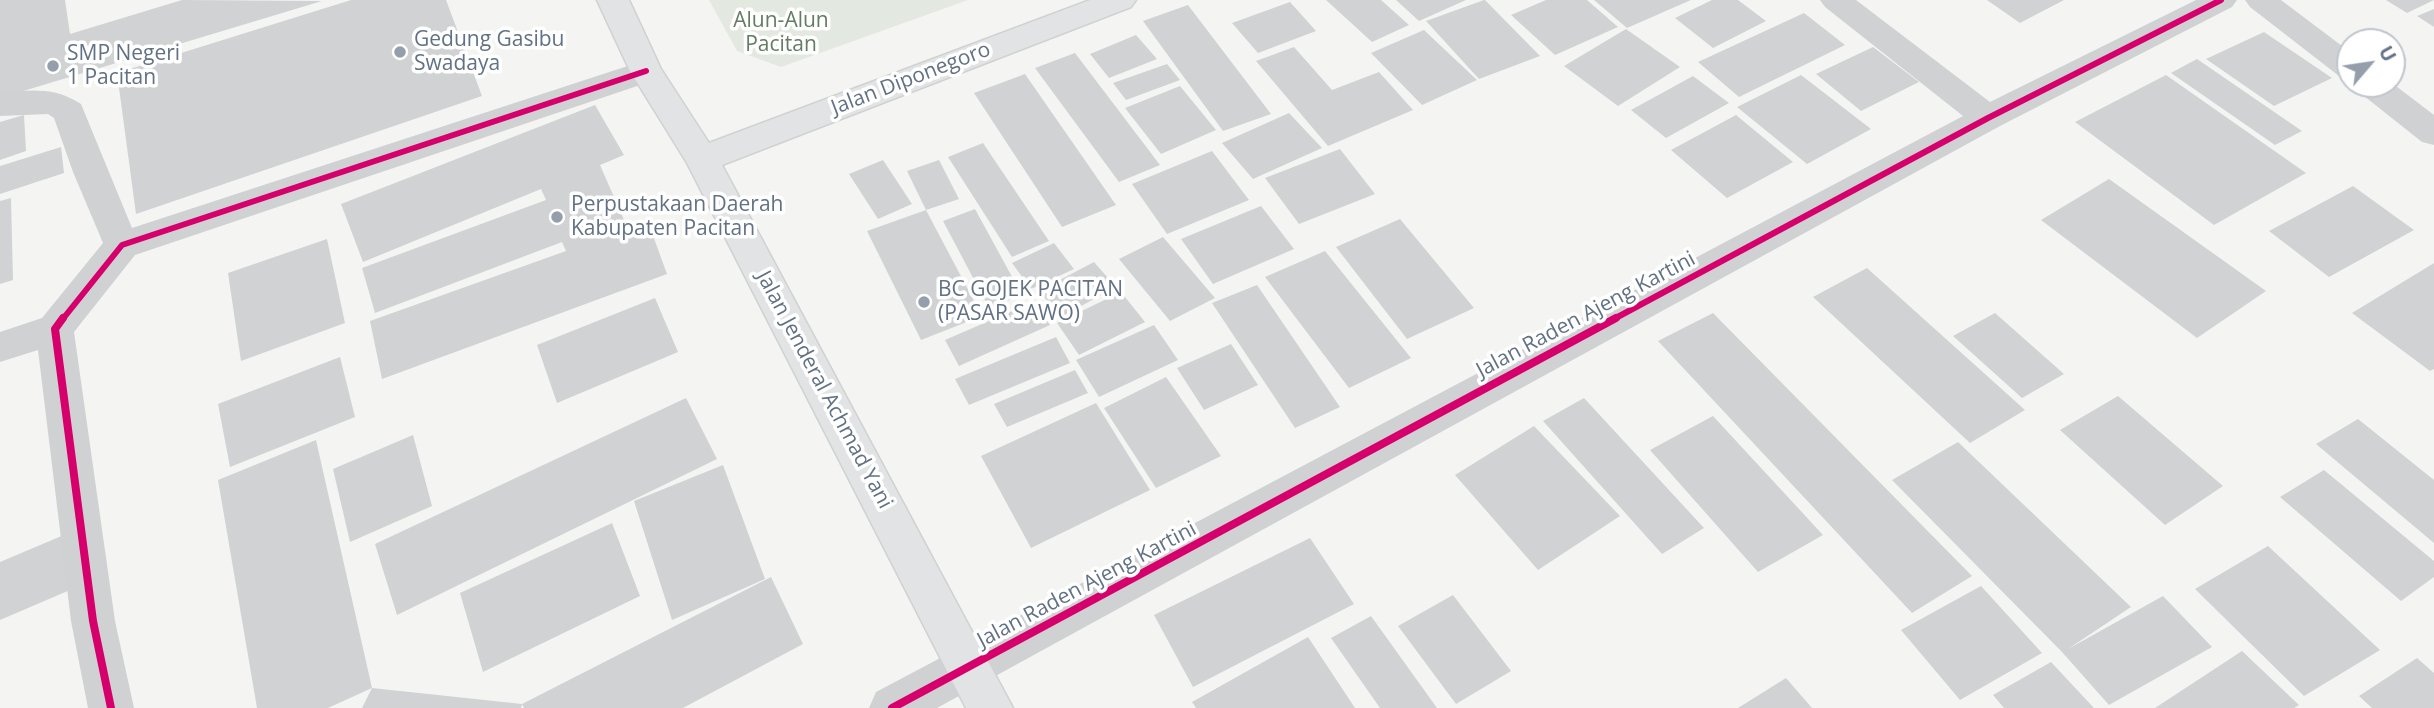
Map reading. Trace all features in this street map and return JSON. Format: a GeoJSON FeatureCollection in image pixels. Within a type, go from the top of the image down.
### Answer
{"type":"FeatureCollection","features":[{"type":"Feature","properties":{"kind":"main road","name":"Jalan Jenderal Achmad Yani"},"geometry":{"type":"LineString","coordinates":[[613,0],[646,71],[702,159],[990,708]]}},
{"type":"Feature","properties":{"kind":"main road","name":"Jalan Diponegoro"},"geometry":{"type":"LineString","coordinates":[[702,159],[1120,0]]}},
{"type":"Feature","properties":{"kind":"street"},"geometry":{"type":"LineString","coordinates":[[1836,0],[1988,118]]}},
{"type":"Feature","properties":{"kind":"street","name":"Jalan Raden Ajeng Kartini"},"geometry":{"type":"LineString","coordinates":[[892,708],[1988,118],[2221,0]]}},
{"type":"Feature","properties":{"kind":"street"},"geometry":{"type":"LineString","coordinates":[[2261,0],[2336,57]]}},
{"type":"Feature","properties":{"kind":"street"},"geometry":{"type":"LineString","coordinates":[[0,347],[55,329],[122,245],[646,71]]}},
{"type":"Feature","properties":{"kind":"street"},"geometry":{"type":"LineString","coordinates":[[2389,98],[2434,133]]}},
{"type":"Feature","properties":{"kind":"street"},"geometry":{"type":"LineString","coordinates":[[0,104],[54,102],[69,112],[90,172],[122,245]]}},
{"type":"Feature","properties":{"kind":"street"},"geometry":{"type":"LineString","coordinates":[[55,329],[93,621],[111,708]]}},
{"type":"Feature","properties":{"kind":"green space","name":"Alun-Alun Pacitan"},"geometry":{"type":"Polygon","coordinates":[[[709,0],[968,0],[781,67],[737,51],[709,0]]]}},
{"type":"Feature","properties":{"kind":"building","name":"SMP Negeri 1 Pacitan"},"geometry":{"type":"Polygon","coordinates":[[[0,0],[65,0],[70,34],[182,0],[322,1],[0,98],[0,0]]]}},
{"type":"Feature","properties":{"kind":"building"},"geometry":{"type":"Polygon","coordinates":[[[351,0],[446,0],[482,96],[136,214],[117,73],[351,0]]]}},
{"type":"Feature","properties":{"kind":"building"},"geometry":{"type":"Polygon","coordinates":[[[1326,0],[1381,0],[1409,25],[1372,42],[1326,0]]]}},
{"type":"Feature","properties":{"kind":"building"},"geometry":{"type":"Polygon","coordinates":[[[1396,0],[1466,0],[1419,21],[1396,0]]]}},
{"type":"Feature","properties":{"kind":"building"},"geometry":{"type":"Polygon","coordinates":[[[1485,0],[1540,56],[1479,79],[1426,21],[1485,0]]]}},
{"type":"Feature","properties":{"kind":"building"},"geometry":{"type":"Polygon","coordinates":[[[1546,0],[1587,0],[1618,27],[1555,55],[1511,15],[1546,0]]]}},
{"type":"Feature","properties":{"kind":"building"},"geometry":{"type":"Polygon","coordinates":[[[1594,0],[1691,0],[1627,28],[1594,0]]]}},
{"type":"Feature","properties":{"kind":"building"},"geometry":{"type":"Polygon","coordinates":[[[1712,0],[1738,0],[1766,21],[1713,48],[1675,18],[1712,0]]]}},
{"type":"Feature","properties":{"kind":"building"},"geometry":{"type":"Polygon","coordinates":[[[1987,0],[2064,0],[2020,23],[1987,0]]]}},
{"type":"Feature","properties":{"kind":"building"},"geometry":{"type":"Polygon","coordinates":[[[2386,0],[2434,0],[2407,13],[2386,0]]]}},
{"type":"Feature","properties":{"kind":"building"},"geometry":{"type":"Polygon","coordinates":[[[1290,2],[1316,31],[1258,53],[1232,23],[1290,2]]]}},
{"type":"Feature","properties":{"kind":"building"},"geometry":{"type":"Polygon","coordinates":[[[1188,5],[1271,114],[1223,131],[1143,21],[1188,5]]]}},
{"type":"Feature","properties":{"kind":"building"},"geometry":{"type":"Polygon","coordinates":[[[2434,9],[2434,27],[2417,16],[2434,9]]]}},
{"type":"Feature","properties":{"kind":"building"},"geometry":{"type":"Polygon","coordinates":[[[1804,13],[1845,45],[1739,97],[1698,62],[1804,13]]]}},
{"type":"Feature","properties":{"kind":"building"},"geometry":{"type":"Polygon","coordinates":[[[1626,29],[1680,67],[1618,106],[1564,66],[1626,29]]]}},
{"type":"Feature","properties":{"kind":"building"},"geometry":{"type":"Polygon","coordinates":[[[1424,30],[1477,80],[1422,105],[1371,53],[1424,30]]]}},
{"type":"Feature","properties":{"kind":"building"},"geometry":{"type":"Polygon","coordinates":[[[2264,32],[2332,78],[2274,106],[2206,59],[2264,32]]]}},
{"type":"Feature","properties":{"kind":"building"},"geometry":{"type":"Polygon","coordinates":[[[1136,35],[1157,59],[1109,78],[1090,54],[1136,35]]]}},
{"type":"Feature","properties":{"kind":"building"},"geometry":{"type":"Polygon","coordinates":[[[1294,47],[1332,90],[1379,72],[1413,110],[1328,146],[1256,61],[1294,47]]]}},
{"type":"Feature","properties":{"kind":"building"},"geometry":{"type":"Polygon","coordinates":[[[1873,47],[1919,82],[1861,111],[1816,74],[1873,47]]]}},
{"type":"Feature","properties":{"kind":"building"},"geometry":{"type":"Polygon","coordinates":[[[1075,53],[1160,165],[1119,182],[1035,68],[1075,53]]]}},
{"type":"Feature","properties":{"kind":"building"},"geometry":{"type":"Polygon","coordinates":[[[2197,59],[2302,131],[2275,145],[2171,73],[2197,59]]]}},
{"type":"Feature","properties":{"kind":"building"},"geometry":{"type":"Polygon","coordinates":[[[1167,64],[1180,80],[1126,100],[1113,83],[1167,64]]]}},
{"type":"Feature","properties":{"kind":"building"},"geometry":{"type":"Polygon","coordinates":[[[1025,74],[1116,205],[1062,227],[974,93],[1025,74]]]}},
{"type":"Feature","properties":{"kind":"building"},"geometry":{"type":"Polygon","coordinates":[[[1801,75],[1871,129],[1807,164],[1737,107],[1801,75]]]}},
{"type":"Feature","properties":{"kind":"building"},"geometry":{"type":"Polygon","coordinates":[[[2166,75],[2306,173],[2214,225],[2075,122],[2166,75]]]}},
{"type":"Feature","properties":{"kind":"building"},"geometry":{"type":"Polygon","coordinates":[[[1693,76],[1729,103],[1666,138],[1631,110],[1693,76]]]}},
{"type":"Feature","properties":{"kind":"building"},"geometry":{"type":"Polygon","coordinates":[[[1180,86],[1216,130],[1161,154],[1125,108],[1180,86]]]}},
{"type":"Feature","properties":{"kind":"building"},"geometry":{"type":"Polygon","coordinates":[[[595,105],[624,155],[600,165],[628,229],[648,222],[667,274],[382,379],[370,321],[566,251],[562,242],[375,313],[362,268],[546,200],[541,189],[363,262],[341,204],[595,105]]]}},
{"type":"Feature","properties":{"kind":"building"},"geometry":{"type":"Polygon","coordinates":[[[1289,113],[1322,148],[1253,179],[1222,143],[1289,113]]]}},
{"type":"Feature","properties":{"kind":"building"},"geometry":{"type":"Polygon","coordinates":[[[24,115],[26,151],[0,160],[0,122],[24,115]]]}},
{"type":"Feature","properties":{"kind":"building"},"geometry":{"type":"Polygon","coordinates":[[[1736,115],[1793,162],[1727,198],[1671,150],[1736,115]]]}},
{"type":"Feature","properties":{"kind":"building"},"geometry":{"type":"Polygon","coordinates":[[[983,143],[1049,241],[1012,257],[948,157],[983,143]]]}},
{"type":"Feature","properties":{"kind":"building"},"geometry":{"type":"Polygon","coordinates":[[[61,147],[64,173],[0,194],[0,166],[61,147]]]}},
{"type":"Feature","properties":{"kind":"building"},"geometry":{"type":"Polygon","coordinates":[[[1340,149],[1375,194],[1299,224],[1265,178],[1340,149]]]}},
{"type":"Feature","properties":{"kind":"building"},"geometry":{"type":"Polygon","coordinates":[[[1212,151],[1249,200],[1167,234],[1132,184],[1212,151]]]}},
{"type":"Feature","properties":{"kind":"building"},"geometry":{"type":"Polygon","coordinates":[[[883,160],[912,204],[878,219],[849,174],[883,160]]]}},
{"type":"Feature","properties":{"kind":"building"},"geometry":{"type":"Polygon","coordinates":[[[939,160],[959,199],[926,210],[907,171],[939,160]]]}},
{"type":"Feature","properties":{"kind":"building"},"geometry":{"type":"Polygon","coordinates":[[[2109,179],[2266,291],[2197,338],[2041,220],[2109,179]]]}},
{"type":"Feature","properties":{"kind":"building"},"geometry":{"type":"Polygon","coordinates":[[[2353,186],[2414,230],[2329,277],[2269,231],[2353,186]]]}},
{"type":"Feature","properties":{"kind":"building"},"geometry":{"type":"Polygon","coordinates":[[[11,198],[13,280],[0,284],[0,201],[11,198]]]}},
{"type":"Feature","properties":{"kind":"building"},"geometry":{"type":"Polygon","coordinates":[[[1261,206],[1294,249],[1213,284],[1181,239],[1261,206]]]}},
{"type":"Feature","properties":{"kind":"building"},"geometry":{"type":"Polygon","coordinates":[[[975,209],[1022,295],[989,308],[943,221],[975,209]]]}},
{"type":"Feature","properties":{"kind":"building"},"geometry":{"type":"Polygon","coordinates":[[[926,210],[982,316],[921,340],[867,231],[926,210]]]}},
{"type":"Feature","properties":{"kind":"building"},"geometry":{"type":"Polygon","coordinates":[[[1400,219],[1474,308],[1407,339],[1336,247],[1400,219]]]}},
{"type":"Feature","properties":{"kind":"building"},"geometry":{"type":"Polygon","coordinates":[[[1163,237],[1215,298],[1170,321],[1119,259],[1163,237]]]}},
{"type":"Feature","properties":{"kind":"building"},"geometry":{"type":"Polygon","coordinates":[[[327,239],[345,323],[241,361],[228,273],[327,239]]]}},
{"type":"Feature","properties":{"kind":"building"},"geometry":{"type":"Polygon","coordinates":[[[1054,243],[1074,269],[1031,289],[1012,263],[1054,243]]]}},
{"type":"Feature","properties":{"kind":"building"},"geometry":{"type":"Polygon","coordinates":[[[1325,251],[1411,358],[1349,388],[1265,277],[1325,251]]]}},
{"type":"Feature","properties":{"kind":"building"},"geometry":{"type":"Polygon","coordinates":[[[1094,262],[1116,287],[1061,317],[1039,291],[1094,262]]]}},
{"type":"Feature","properties":{"kind":"building"},"geometry":{"type":"Polygon","coordinates":[[[2434,263],[2434,369],[2430,371],[2352,313],[2434,263]]]}},
{"type":"Feature","properties":{"kind":"building"},"geometry":{"type":"Polygon","coordinates":[[[1867,268],[2025,410],[1970,443],[1813,297],[1867,268]]]}},
{"type":"Feature","properties":{"kind":"building"},"geometry":{"type":"Polygon","coordinates":[[[1257,285],[1340,407],[1295,428],[1212,303],[1257,285]]]}},
{"type":"Feature","properties":{"kind":"building"},"geometry":{"type":"Polygon","coordinates":[[[1121,292],[1145,322],[1079,355],[1057,323],[1121,292]]]}},
{"type":"Feature","properties":{"kind":"building"},"geometry":{"type":"Polygon","coordinates":[[[655,298],[678,352],[557,403],[537,345],[655,298]]]}},
{"type":"Feature","properties":{"kind":"building"},"geometry":{"type":"Polygon","coordinates":[[[1035,301],[1050,325],[959,366],[945,340],[1035,301]]]}},
{"type":"Feature","properties":{"kind":"building"},"geometry":{"type":"Polygon","coordinates":[[[1713,313],[1972,576],[1912,613],[1658,341],[1713,313]]]}},
{"type":"Feature","properties":{"kind":"building"},"geometry":{"type":"Polygon","coordinates":[[[1995,313],[2064,374],[2022,398],[1953,336],[1995,313]]]}},
{"type":"Feature","properties":{"kind":"building"},"geometry":{"type":"Polygon","coordinates":[[[1154,325],[1178,360],[1099,397],[1076,360],[1154,325]]]}},
{"type":"Feature","properties":{"kind":"building"},"geometry":{"type":"Polygon","coordinates":[[[1056,337],[1070,363],[969,405],[955,379],[1056,337]]]}},
{"type":"Feature","properties":{"kind":"building"},"geometry":{"type":"Polygon","coordinates":[[[1231,344],[1258,385],[1204,410],[1177,368],[1231,344]]]}},
{"type":"Feature","properties":{"kind":"building"},"geometry":{"type":"Polygon","coordinates":[[[340,357],[355,417],[230,467],[218,404],[340,357]]]}},
{"type":"Feature","properties":{"kind":"building"},"geometry":{"type":"Polygon","coordinates":[[[1075,370],[1088,393],[1007,427],[994,404],[1075,370]]]}},
{"type":"Feature","properties":{"kind":"building"},"geometry":{"type":"Polygon","coordinates":[[[1166,377],[1221,456],[1156,488],[1104,408],[1166,377]]]}},
{"type":"Feature","properties":{"kind":"building"},"geometry":{"type":"Polygon","coordinates":[[[2118,396],[2223,486],[2165,525],[2060,430],[2118,396]]]}},
{"type":"Feature","properties":{"kind":"building"},"geometry":{"type":"Polygon","coordinates":[[[686,398],[717,459],[397,615],[375,544],[686,398]]]}},
{"type":"Feature","properties":{"kind":"building"},"geometry":{"type":"Polygon","coordinates":[[[1584,398],[1704,528],[1662,554],[1543,421],[1584,398]]]}},
{"type":"Feature","properties":{"kind":"building"},"geometry":{"type":"Polygon","coordinates":[[[1096,403],[1150,490],[1031,548],[981,456],[1096,403]]]}},
{"type":"Feature","properties":{"kind":"building"},"geometry":{"type":"Polygon","coordinates":[[[1713,416],[1823,535],[1758,572],[1650,450],[1713,416]]]}},
{"type":"Feature","properties":{"kind":"building"},"geometry":{"type":"Polygon","coordinates":[[[2358,419],[2434,480],[2434,543],[2316,444],[2358,419]]]}},
{"type":"Feature","properties":{"kind":"building"},"geometry":{"type":"Polygon","coordinates":[[[1534,426],[1620,516],[1538,570],[1455,475],[1534,426]]]}},
{"type":"Feature","properties":{"kind":"building"},"geometry":{"type":"Polygon","coordinates":[[[413,435],[432,506],[350,542],[333,469],[413,435]]]}},
{"type":"Feature","properties":{"kind":"building"},"geometry":{"type":"Polygon","coordinates":[[[316,440],[372,688],[328,708],[257,708],[218,480],[316,440]]]}},
{"type":"Feature","properties":{"kind":"building"},"geometry":{"type":"Polygon","coordinates":[[[1958,442],[2131,607],[2068,649],[2163,596],[2212,647],[2109,705],[2062,652],[1892,480],[1958,442]]]}},
{"type":"Feature","properties":{"kind":"building"},"geometry":{"type":"Polygon","coordinates":[[[723,465],[765,579],[672,620],[634,501],[723,465]]]}},
{"type":"Feature","properties":{"kind":"building"},"geometry":{"type":"Polygon","coordinates":[[[2324,470],[2434,561],[2434,577],[2401,601],[2280,497],[2324,470]]]}},
{"type":"Feature","properties":{"kind":"building"},"geometry":{"type":"Polygon","coordinates":[[[612,523],[640,596],[483,672],[460,593],[612,523]]]}},
{"type":"Feature","properties":{"kind":"building"},"geometry":{"type":"Polygon","coordinates":[[[71,532],[77,587],[0,620],[0,562],[71,532]]]}},
{"type":"Feature","properties":{"kind":"building"},"geometry":{"type":"Polygon","coordinates":[[[1310,538],[1354,604],[1193,687],[1154,615],[1310,538]]]}},
{"type":"Feature","properties":{"kind":"building"},"geometry":{"type":"Polygon","coordinates":[[[2268,546],[2380,650],[2304,696],[2195,589],[2268,546]]]}},
{"type":"Feature","properties":{"kind":"building"},"geometry":{"type":"Polygon","coordinates":[[[771,577],[803,644],[683,708],[524,708],[522,704],[771,577]]]}},
{"type":"Feature","properties":{"kind":"building"},"geometry":{"type":"Polygon","coordinates":[[[1981,586],[2042,653],[1960,700],[1901,630],[1981,586]]]}},
{"type":"Feature","properties":{"kind":"building"},"geometry":{"type":"Polygon","coordinates":[[[1453,595],[1511,671],[1456,704],[1398,626],[1453,595]]]}},
{"type":"Feature","properties":{"kind":"building"},"geometry":{"type":"Polygon","coordinates":[[[1371,616],[1437,708],[1380,708],[1331,638],[1371,616]]]}},
{"type":"Feature","properties":{"kind":"building"},"geometry":{"type":"Polygon","coordinates":[[[1308,637],[1355,708],[1196,708],[1192,702],[1308,637]]]}},
{"type":"Feature","properties":{"kind":"building"},"geometry":{"type":"Polygon","coordinates":[[[2242,651],[2299,705],[2294,708],[2155,708],[2242,651]]]}},
{"type":"Feature","properties":{"kind":"building"},"geometry":{"type":"Polygon","coordinates":[[[2417,658],[2434,673],[2434,708],[2372,708],[2359,696],[2417,658]]]}},
{"type":"Feature","properties":{"kind":"building"},"geometry":{"type":"Polygon","coordinates":[[[2051,662],[2094,708],[2004,708],[1993,695],[2051,662]]]}},
{"type":"Feature","properties":{"kind":"building"},"geometry":{"type":"Polygon","coordinates":[[[1786,678],[1812,708],[1738,708],[1786,678]]]}},
{"type":"Feature","properties":{"kind":"building"},"geometry":{"type":"Polygon","coordinates":[[[372,688],[522,704],[521,708],[362,708],[372,688]]]}},
{"type":"Feature","properties":{"kind":"cycle path"},"geometry":{"type":"LineString","coordinates":[[892,708],[1988,118],[2221,0]]}},
{"type":"Feature","properties":{"kind":"cycle path"},"geometry":{"type":"LineString","coordinates":[[111,708],[93,621],[55,329],[122,245],[646,71]]}},
{"type":"Feature","properties":{"kind":"place","name":"Gedung Gasibu Swadaya"},"geometry":{"type":"Point","coordinates":[400,52]}},
{"type":"Feature","properties":{"kind":"place","name":"SMP Negeri 1 Pacitan"},"geometry":{"type":"Point","coordinates":[53,66]}},
{"type":"Feature","properties":{"kind":"place","name":"Perpustakaan Daerah Kabupaten Pacitan"},"geometry":{"type":"Point","coordinates":[557,217]}},
{"type":"Feature","properties":{"kind":"place","name":"BC GOJEK PACITAN (PASAR SAWO)"},"geometry":{"type":"Point","coordinates":[924,302]}}]}
